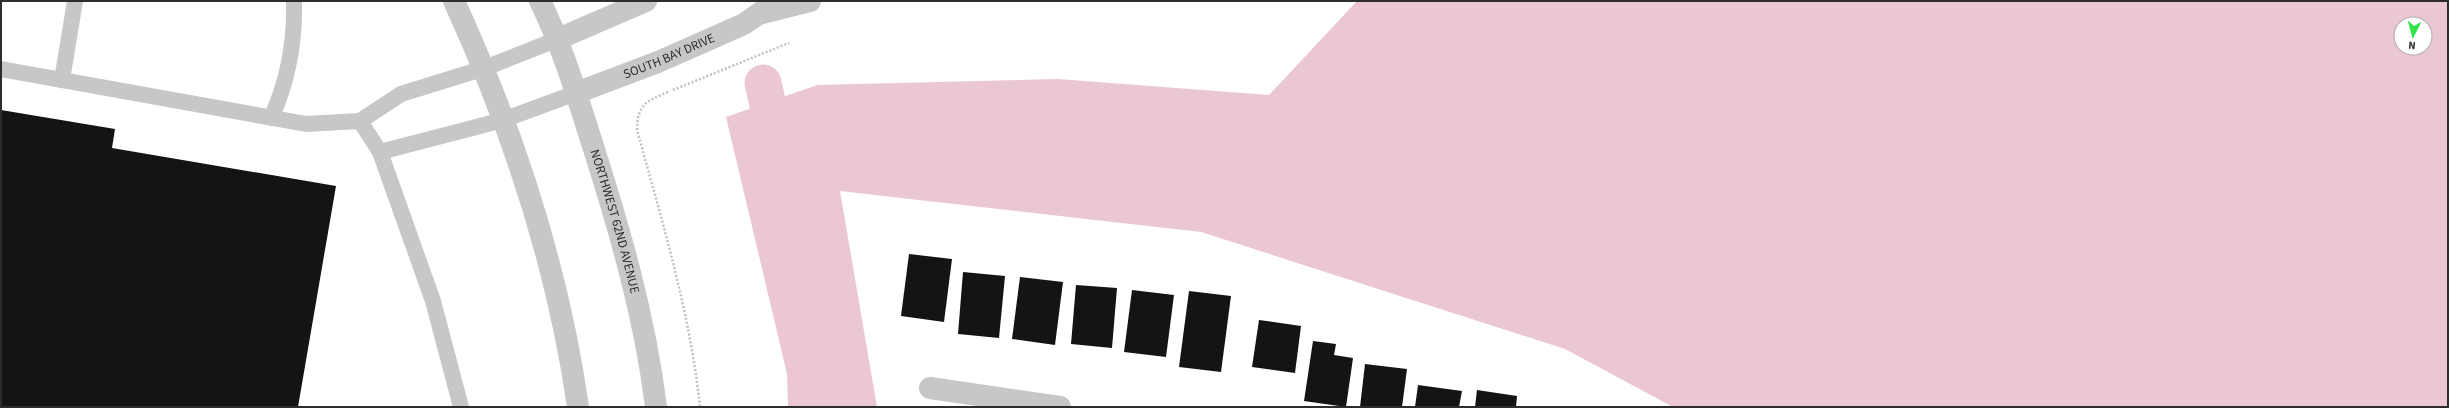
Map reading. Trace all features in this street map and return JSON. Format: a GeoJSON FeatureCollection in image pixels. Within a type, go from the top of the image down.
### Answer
{"type":"FeatureCollection","features":[{"type":"Feature","properties":{"kind":"street"},"geometry":{"type":"LineString","coordinates":[[454,1],[485,68],[529,196],[557,290],[578,407]]}},
{"type":"Feature","properties":{"kind":"street","name":"NORTHWEST 62ND AVENUE"},"geometry":{"type":"LineString","coordinates":[[540,1],[558,39],[616,218],[643,322],[656,407]]}},
{"type":"Feature","properties":{"kind":"street"},"geometry":{"type":"LineString","coordinates":[[558,39],[646,1]]}},
{"type":"Feature","properties":{"kind":"street","name":"SOUTH BAY DRIVE"},"geometry":{"type":"LineString","coordinates":[[576,93],[658,62],[744,24],[777,1]]}},
{"type":"Feature","properties":{"kind":"street","name":"SOUTH BAY DRIVE"},"geometry":{"type":"LineString","coordinates":[[759,14],[810,1]]}},
{"type":"Feature","properties":{"kind":"street"},"geometry":{"type":"LineString","coordinates":[[930,388],[1060,407]]}},
{"type":"Feature","properties":{"kind":"lane"},"geometry":{"type":"LineString","coordinates":[[62,80],[75,1]]}},
{"type":"Feature","properties":{"kind":"lane"},"geometry":{"type":"LineString","coordinates":[[272,118],[283,91],[289,64],[295,18],[294,1]]}},
{"type":"Feature","properties":{"kind":"lane"},"geometry":{"type":"LineString","coordinates":[[1,69],[306,124],[360,121],[401,94],[485,68],[558,39]]}},
{"type":"Feature","properties":{"kind":"lane"},"geometry":{"type":"LineString","coordinates":[[380,152],[503,120],[576,93]]}},
{"type":"Feature","properties":{"kind":"lane"},"geometry":{"type":"LineString","coordinates":[[360,121],[380,152],[433,301],[461,407]]}},
{"type":"Feature","properties":{"kind":"path"},"geometry":{"type":"LineString","coordinates":[[700,407],[691,342],[672,257],[637,130],[637,116],[643,104],[652,99],[789,43]]}},
{"type":"Feature","properties":{"kind":"shaded area"},"geometry":{"type":"Polygon","coordinates":[[[1357,1],[2448,1],[2448,407],[1673,407],[1565,349],[1201,232],[840,191],[877,407],[788,407],[787,374],[726,117],[817,85],[1058,79],[1269,95],[1357,1]]]}},
{"type":"Feature","properties":{"kind":"building"},"geometry":{"type":"Polygon","coordinates":[[[1,110],[115,129],[112,148],[336,186],[298,407],[1,407],[1,110]]]}},
{"type":"Feature","properties":{"kind":"building"},"geometry":{"type":"Polygon","coordinates":[[[909,254],[952,259],[944,322],[901,316],[909,254]]]}},
{"type":"Feature","properties":{"kind":"building"},"geometry":{"type":"Polygon","coordinates":[[[963,272],[1005,276],[999,338],[958,334],[963,272]]]}},
{"type":"Feature","properties":{"kind":"building"},"geometry":{"type":"Polygon","coordinates":[[[1020,277],[1063,282],[1055,345],[1012,339],[1020,277]]]}},
{"type":"Feature","properties":{"kind":"building"},"geometry":{"type":"Polygon","coordinates":[[[1076,285],[1117,288],[1112,348],[1071,344],[1076,285]]]}},
{"type":"Feature","properties":{"kind":"building"},"geometry":{"type":"Polygon","coordinates":[[[1132,290],[1174,295],[1166,357],[1124,352],[1132,290]]]}},
{"type":"Feature","properties":{"kind":"building"},"geometry":{"type":"Polygon","coordinates":[[[1189,291],[1231,296],[1221,372],[1179,367],[1189,291]]]}},
{"type":"Feature","properties":{"kind":"building"},"geometry":{"type":"Polygon","coordinates":[[[1259,320],[1301,326],[1295,373],[1252,367],[1259,320]]]}},
{"type":"Feature","properties":{"kind":"building"},"geometry":{"type":"Polygon","coordinates":[[[1313,341],[1336,344],[1334,355],[1353,358],[1346,407],[1304,401],[1313,341]]]}},
{"type":"Feature","properties":{"kind":"building"},"geometry":{"type":"Polygon","coordinates":[[[1365,364],[1407,369],[1402,407],[1360,407],[1365,364]]]}},
{"type":"Feature","properties":{"kind":"building"},"geometry":{"type":"Polygon","coordinates":[[[1418,385],[1462,391],[1459,407],[1415,407],[1418,385]]]}},
{"type":"Feature","properties":{"kind":"building"},"geometry":{"type":"Polygon","coordinates":[[[1477,390],[1517,396],[1516,407],[1475,407],[1477,390]]]}},
{"type":"Feature","properties":{"kind":"waterway"},"geometry":{"type":"LineString","coordinates":[[763,83],[779,153]]}}]}
